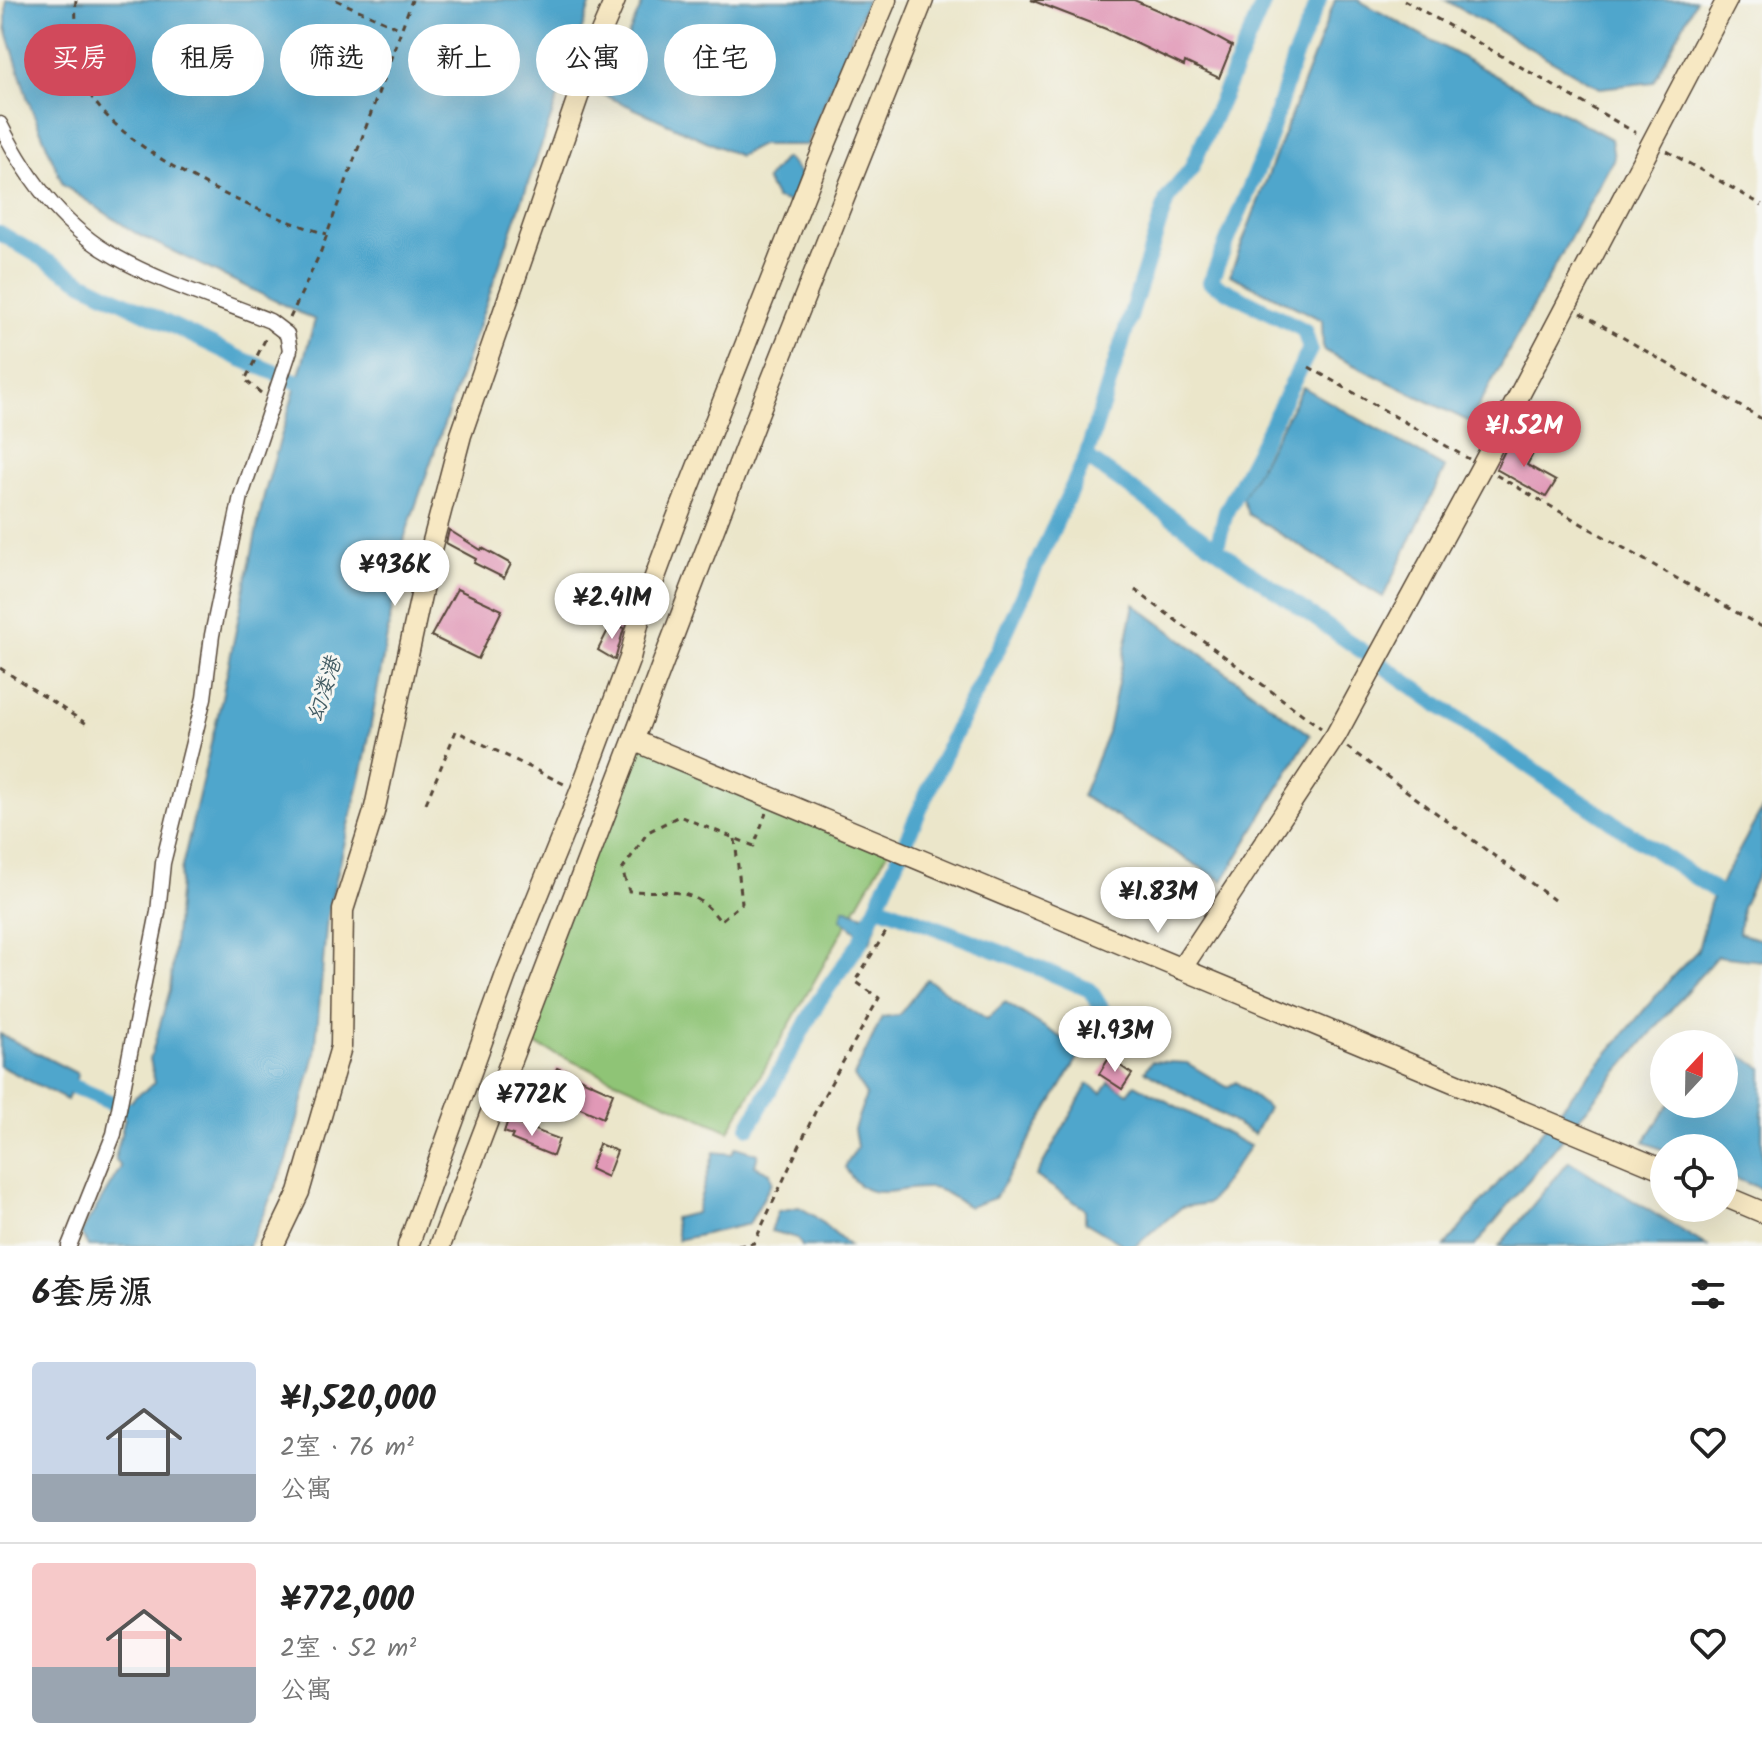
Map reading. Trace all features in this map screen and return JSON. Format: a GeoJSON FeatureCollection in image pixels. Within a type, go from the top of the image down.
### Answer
{"type":"FeatureCollection","features":[{"type":"Feature","properties":{"kind":"main road"},"geometry":{"type":"LineString","coordinates":[[273,1246],[299,1192],[341,1047],[343,910],[374,812],[431,549],[461,435],[597,42],[615,0]]}},
{"type":"Feature","properties":{"kind":"main road"},"geometry":{"type":"LineString","coordinates":[[408,1246],[507,972],[630,658],[639,620],[675,523],[814,171],[886,0]]}},
{"type":"Feature","properties":{"kind":"main road"},"geometry":{"type":"LineString","coordinates":[[440,1246],[758,414],[923,0]]}},
{"type":"Feature","properties":{"kind":"main road"},"geometry":{"type":"LineString","coordinates":[[1181,969],[1336,735],[1482,466],[1727,0]]}},
{"type":"Feature","properties":{"kind":"main road"},"geometry":{"type":"LineString","coordinates":[[630,658],[661,670]]}},
{"type":"Feature","properties":{"kind":"main road"},"geometry":{"type":"LineString","coordinates":[[635,741],[1650,1164]]}},
{"type":"Feature","properties":{"kind":"main road"},"geometry":{"type":"LineString","coordinates":[[1738,1202],[1762,1212]]}},
{"type":"Feature","properties":{"kind":"street"},"geometry":{"type":"LineString","coordinates":[[0,124],[35,183],[56,209],[84,235],[114,256],[145,271],[279,328],[287,334],[290,350],[241,496],[212,635],[204,698],[163,863],[158,912],[114,1134],[69,1246]]}},
{"type":"Feature","properties":{"kind":"path"},"geometry":{"type":"LineString","coordinates":[[76,0],[74,18],[87,90],[126,136],[195,179],[293,225],[327,234]]}},
{"type":"Feature","properties":{"kind":"path"},"geometry":{"type":"LineString","coordinates":[[336,0],[401,29]]}},
{"type":"Feature","properties":{"kind":"path"},"geometry":{"type":"LineString","coordinates":[[272,402],[245,380],[279,328],[327,234],[412,0]]}},
{"type":"Feature","properties":{"kind":"path"},"geometry":{"type":"LineString","coordinates":[[1404,0],[1762,205]]}},
{"type":"Feature","properties":{"kind":"path"},"geometry":{"type":"LineString","coordinates":[[1567,305],[1762,419]]}},
{"type":"Feature","properties":{"kind":"path"},"geometry":{"type":"LineString","coordinates":[[1309,367],[1762,627]]}},
{"type":"Feature","properties":{"kind":"path"},"geometry":{"type":"LineString","coordinates":[[0,668],[87,724]]}},
{"type":"Feature","properties":{"kind":"path"},"geometry":{"type":"LineString","coordinates":[[426,803],[456,731],[580,792]]}},
{"type":"Feature","properties":{"kind":"path"},"geometry":{"type":"LineString","coordinates":[[735,839],[742,903],[720,921],[708,904],[690,894],[629,891],[622,870],[648,832],[679,816],[754,846],[771,798]]}},
{"type":"Feature","properties":{"kind":"path"},"geometry":{"type":"LineString","coordinates":[[738,1246],[754,1243],[817,1108],[879,998],[855,981],[886,932]]}},
{"type":"Feature","properties":{"kind":"green space"},"geometry":{"type":"Polygon","coordinates":[[[635,741],[890,848],[729,1131],[520,1038],[635,741]]]}},
{"type":"Feature","properties":{"kind":"water","name":"幻溇港"},"geometry":{"type":"Polygon","coordinates":[[[6,0],[592,0],[584,24],[536,24],[536,96],[559,96],[405,536],[365,758],[327,917],[315,1054],[287,1161],[249,1246],[88,1246],[81,1233],[121,1167],[115,1159],[128,1105],[155,1083],[150,1059],[170,990],[181,871],[222,697],[264,495],[315,320],[137,234],[63,185],[27,96],[136,96],[136,24],[24,24],[24,87],[6,28],[6,0]]]}},
{"type":"Feature","properties":{"kind":"water"},"geometry":{"type":"Polygon","coordinates":[[[644,0],[867,0],[807,145],[760,145],[739,156],[606,96],[648,96],[648,24],[633,24],[644,0]]]}},
{"type":"Feature","properties":{"kind":"water"},"geometry":{"type":"Polygon","coordinates":[[[1335,0],[1358,0],[1611,139],[1614,158],[1470,422],[1323,350],[1322,320],[1230,275],[1335,0]]]}},
{"type":"Feature","properties":{"kind":"water"},"geometry":{"type":"Polygon","coordinates":[[[1445,0],[1696,0],[1654,82],[1600,88],[1445,0]]]}},
{"type":"Feature","properties":{"kind":"water"},"geometry":{"type":"Polygon","coordinates":[[[784,158],[801,175],[791,203],[776,199],[766,180],[784,158]]]}},
{"type":"Feature","properties":{"kind":"water"},"geometry":{"type":"Polygon","coordinates":[[[1303,387],[1445,468],[1383,597],[1248,514],[1242,498],[1303,387]]]}},
{"type":"Feature","properties":{"kind":"water"},"geometry":{"type":"Polygon","coordinates":[[[1134,604],[1310,735],[1223,881],[1082,796],[1108,732],[1134,604]]]}},
{"type":"Feature","properties":{"kind":"water"},"geometry":{"type":"Polygon","coordinates":[[[1762,809],[1762,866],[1742,907],[1739,933],[1762,940],[1762,961],[1717,956],[1654,1030],[1650,1030],[1650,1034],[1475,1246],[1445,1246],[1698,950],[1710,903],[1762,809]]]}},
{"type":"Feature","properties":{"kind":"water"},"geometry":{"type":"Polygon","coordinates":[[[844,908],[878,920],[870,942],[841,919],[844,908]]]}},
{"type":"Feature","properties":{"kind":"water"},"geometry":{"type":"Polygon","coordinates":[[[927,979],[987,1019],[1005,1002],[1082,1051],[995,1198],[969,1207],[934,1189],[872,1191],[853,1180],[845,1167],[857,1147],[854,1129],[866,1095],[854,1076],[882,1017],[899,1015],[927,979]]]}},
{"type":"Feature","properties":{"kind":"water"},"geometry":{"type":"Polygon","coordinates":[[[0,1034],[78,1074],[67,1100],[0,1066],[0,1034]]]}},
{"type":"Feature","properties":{"kind":"water"},"geometry":{"type":"Polygon","coordinates":[[[1738,1053],[1762,1068],[1762,1189],[1738,1180],[1738,1134],[1650,1134],[1650,1144],[1644,1142],[1660,1118],[1738,1118],[1738,1053]]]}},
{"type":"Feature","properties":{"kind":"water"},"geometry":{"type":"Polygon","coordinates":[[[1152,1061],[1187,1063],[1227,1087],[1236,1082],[1268,1108],[1254,1134],[1145,1071],[1152,1061]]]}},
{"type":"Feature","properties":{"kind":"water"},"geometry":{"type":"Polygon","coordinates":[[[1109,1082],[1128,1093],[1135,1084],[1250,1146],[1209,1203],[1182,1207],[1135,1246],[1125,1246],[1085,1222],[1085,1209],[1036,1176],[1088,1084],[1102,1093],[1109,1082]]]}},
{"type":"Feature","properties":{"kind":"water"},"geometry":{"type":"Polygon","coordinates":[[[736,1147],[758,1154],[755,1166],[770,1173],[772,1182],[749,1224],[678,1240],[674,1218],[696,1213],[714,1152],[732,1154],[736,1147]]]}},
{"type":"Feature","properties":{"kind":"water"},"geometry":{"type":"Polygon","coordinates":[[[1569,1161],[1650,1211],[1650,1222],[1668,1222],[1707,1246],[1499,1246],[1569,1161]]]}},
{"type":"Feature","properties":{"kind":"water"},"geometry":{"type":"Polygon","coordinates":[[[799,1207],[849,1246],[802,1246],[797,1238],[771,1231],[778,1211],[799,1207]]]}},
{"type":"Feature","properties":{"kind":"building"},"geometry":{"type":"Polygon","coordinates":[[[1031,0],[1134,0],[1232,46],[1219,78],[1031,0]]]}},
{"type":"Feature","properties":{"kind":"building"},"geometry":{"type":"Polygon","coordinates":[[[1510,440],[1534,452],[1527,465],[1556,481],[1546,497],[1496,469],[1510,440]]]}},
{"type":"Feature","properties":{"kind":"building"},"geometry":{"type":"Polygon","coordinates":[[[449,530],[511,564],[504,578],[474,563],[476,559],[446,543],[449,530]]]}},
{"type":"Feature","properties":{"kind":"building"},"geometry":{"type":"Polygon","coordinates":[[[457,589],[502,610],[478,659],[431,636],[457,589]]]}},
{"type":"Feature","properties":{"kind":"building"},"geometry":{"type":"Polygon","coordinates":[[[612,622],[624,628],[615,660],[598,650],[612,622]]]}},
{"type":"Feature","properties":{"kind":"building"},"geometry":{"type":"Polygon","coordinates":[[[1109,1058],[1132,1074],[1122,1089],[1099,1074],[1109,1058]]]}},
{"type":"Feature","properties":{"kind":"building"},"geometry":{"type":"Polygon","coordinates":[[[557,1068],[613,1093],[603,1118],[546,1093],[557,1068]]]}},
{"type":"Feature","properties":{"kind":"building"},"geometry":{"type":"Polygon","coordinates":[[[508,1120],[559,1139],[553,1156],[511,1139],[513,1135],[504,1132],[508,1120]]]}},
{"type":"Feature","properties":{"kind":"building"},"geometry":{"type":"Polygon","coordinates":[[[599,1144],[617,1151],[607,1177],[590,1169],[599,1144]]]}},
{"type":"Feature","properties":{"kind":"waterway"},"geometry":{"type":"LineString","coordinates":[[749,1127],[818,1002],[861,941],[952,738],[997,651],[1086,457],[1167,199],[1191,169],[1265,0]]}},
{"type":"Feature","properties":{"kind":"waterway"},"geometry":{"type":"LineString","coordinates":[[1217,546],[1226,512],[1310,349],[1304,330],[1210,282],[1265,151],[1294,58],[1319,0]]}},
{"type":"Feature","properties":{"kind":"waterway"},"geometry":{"type":"LineString","coordinates":[[0,233],[84,283],[239,358],[317,390]]}},
{"type":"Feature","properties":{"kind":"waterway"},"geometry":{"type":"LineString","coordinates":[[1086,457],[1483,736],[1716,891]]}},
{"type":"Feature","properties":{"kind":"waterway"},"geometry":{"type":"LineString","coordinates":[[877,905],[1090,990],[1108,1019]]}},
{"type":"Feature","properties":{"kind":"waterway"},"geometry":{"type":"LineString","coordinates":[[53,1078],[131,1111]]}}]}
